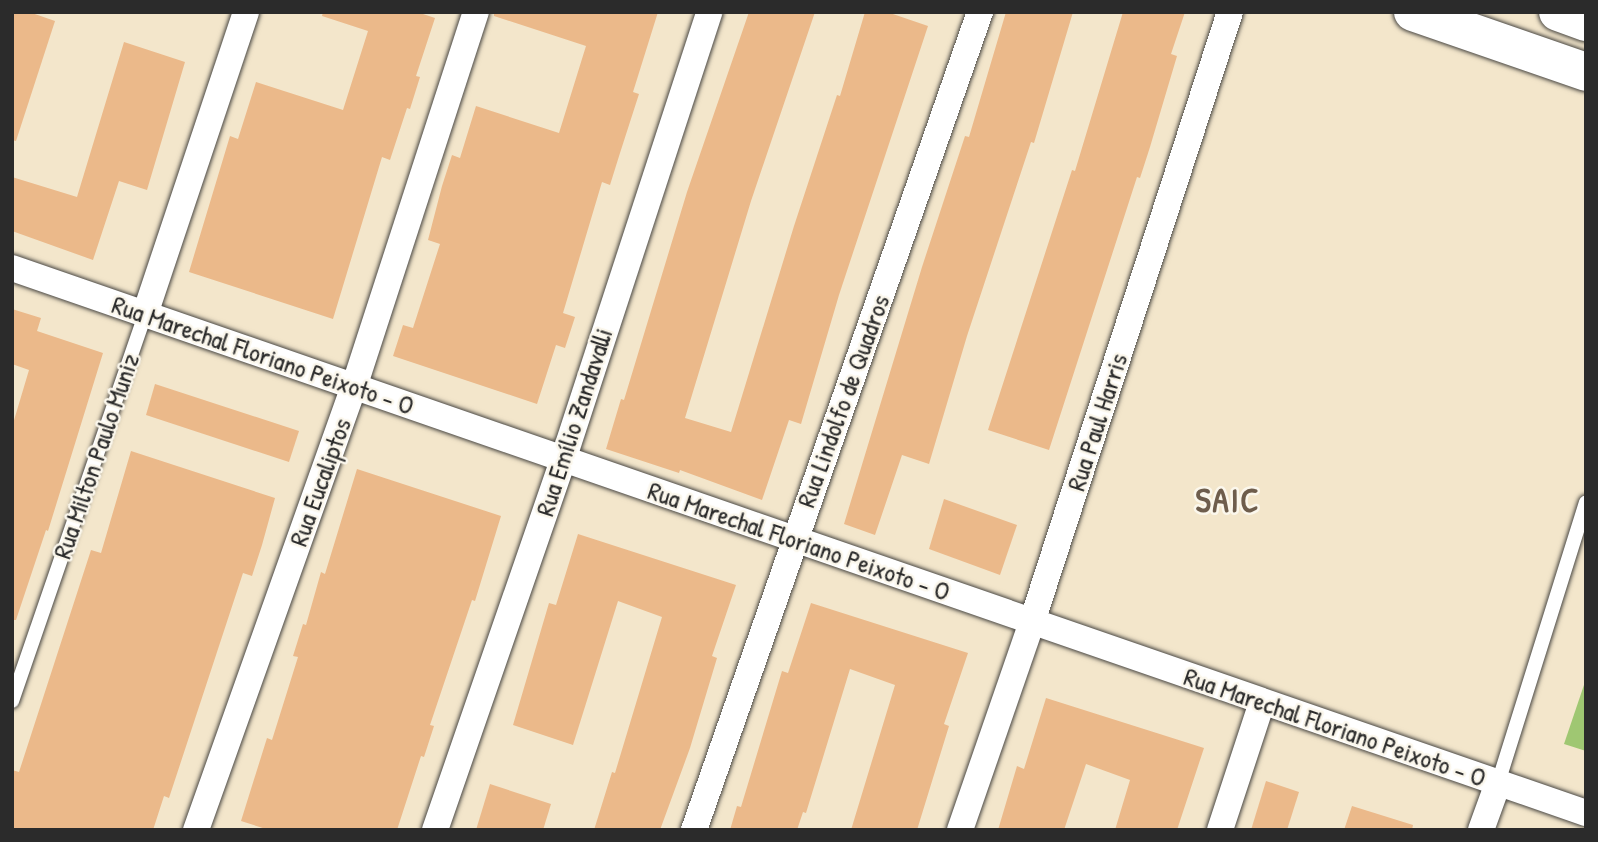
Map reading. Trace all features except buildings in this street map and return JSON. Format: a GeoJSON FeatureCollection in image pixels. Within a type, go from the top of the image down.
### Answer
{"type":"FeatureCollection","features":[{"type":"Feature","properties":{"kind":"street","name":"Rua Milton Paulo Muniz"},"geometry":{"type":"LineString","coordinates":[[145,314],[246,12]]}},
{"type":"Feature","properties":{"kind":"street","name":"Rua Eucaliptos"},"geometry":{"type":"LineString","coordinates":[[197,830],[354,387],[476,12]]}},
{"type":"Feature","properties":{"kind":"street","name":"Rua Emílio Zandavalli"},"geometry":{"type":"LineString","coordinates":[[435,830],[563,460],[709,12]]}},
{"type":"Feature","properties":{"kind":"street","name":"Rua Lindolfo de Quadros"},"geometry":{"type":"LineString","coordinates":[[694,830],[793,540],[980,12]]}},
{"type":"Feature","properties":{"kind":"street","name":"Rua Paul Harris"},"geometry":{"type":"LineString","coordinates":[[960,830],[1032,622],[1230,12]]}},
{"type":"Feature","properties":{"kind":"street"},"geometry":{"type":"LineString","coordinates":[[1413,12],[1586,72]]}},
{"type":"Feature","properties":{"kind":"street"},"geometry":{"type":"LineString","coordinates":[[1559,12],[1586,22]]}},
{"type":"Feature","properties":{"kind":"street","name":"Rua Marechal Floriano Peixoto - O"},"geometry":{"type":"LineString","coordinates":[[12,268],[1586,813]]}},
{"type":"Feature","properties":{"kind":"street"},"geometry":{"type":"LineString","coordinates":[[1220,830],[1262,702]]}},
{"type":"Feature","properties":{"kind":"street"},"geometry":{"type":"LineString","coordinates":[[1481,830],[1497,783]]}},
{"type":"Feature","properties":{"kind":"lane","name":"Rua Milton Paulo Muniz"},"geometry":{"type":"LineString","coordinates":[[12,701],[145,314]]}},
{"type":"Feature","properties":{"kind":"lane"},"geometry":{"type":"LineString","coordinates":[[1497,783],[1586,502]]}},
{"type":"Feature","properties":{"kind":"green space"},"geometry":{"type":"Polygon","coordinates":[[[1586,679],[1586,751],[1564,744],[1586,679]]]}},
{"type":"Feature","properties":{"kind":"district","name":"SAIC"},"geometry":{"type":"Point","coordinates":[1228,501]}}]}
